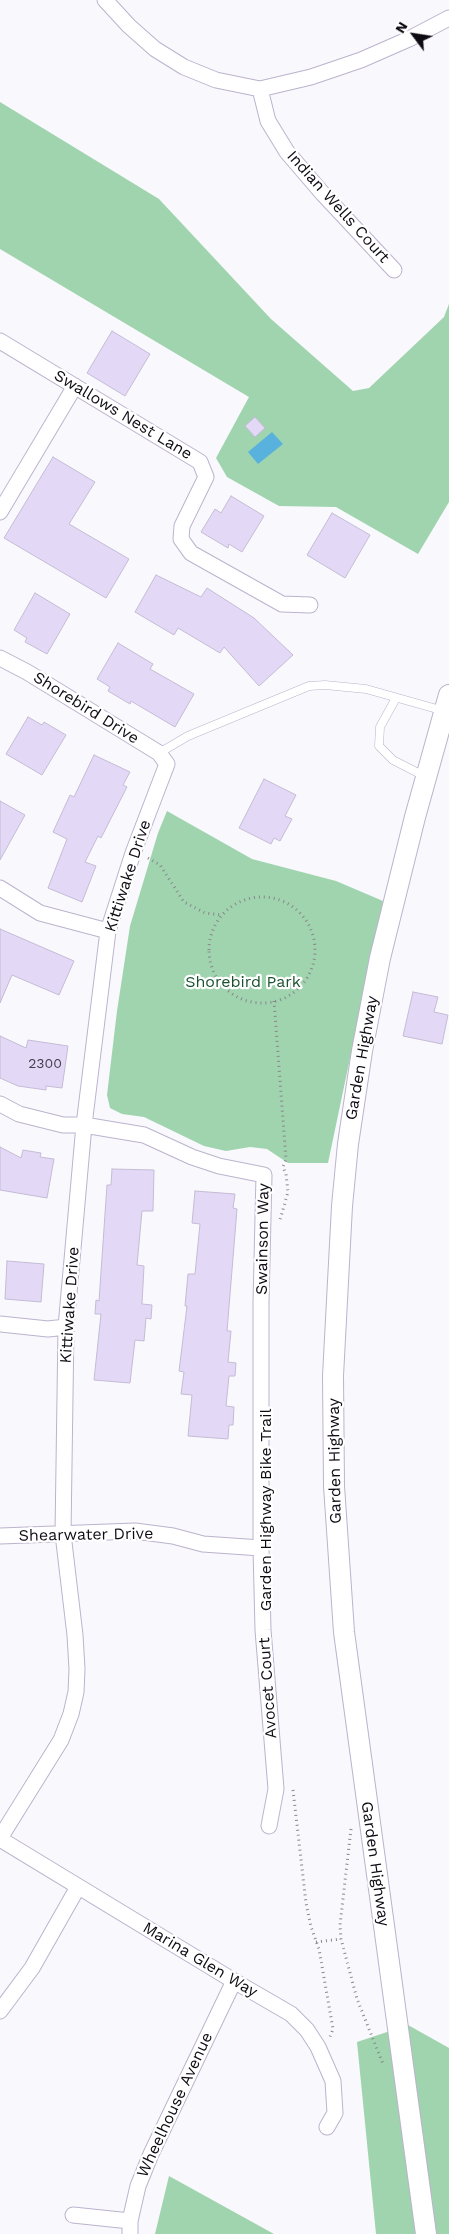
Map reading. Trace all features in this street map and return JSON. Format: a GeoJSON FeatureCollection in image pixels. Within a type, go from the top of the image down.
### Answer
{"type":"FeatureCollection","features":[{"type":"Feature","properties":{"kind":"main road","name":"Garden Highway"},"geometry":{"type":"LineString","coordinates":[[426,2234],[344,1632],[334,1486],[333,1376],[342,1206],[348,1144],[362,1051],[380,958],[426,777],[447,703]]}},
{"type":"Feature","properties":{"kind":"street"},"geometry":{"type":"LineString","coordinates":[[105,0],[129,26],[155,49],[184,67],[216,80],[260,88],[311,77],[361,60],[409,39],[449,18]]}},
{"type":"Feature","properties":{"kind":"street","name":"Indian Wells Court"},"geometry":{"type":"LineString","coordinates":[[260,88],[268,121],[287,152],[323,194],[394,270]]}},
{"type":"Feature","properties":{"kind":"street","name":"Swallows Nest Lane"},"geometry":{"type":"LineString","coordinates":[[0,341],[200,462],[206,477],[182,526],[181,539],[191,553],[282,604],[310,605]]}},
{"type":"Feature","properties":{"kind":"street"},"geometry":{"type":"LineString","coordinates":[[0,512],[75,386]]}},
{"type":"Feature","properties":{"kind":"street","name":"Shorebird Drive"},"geometry":{"type":"LineString","coordinates":[[0,658],[28,672],[163,759]]}},
{"type":"Feature","properties":{"kind":"street","name":"Kittiwake Drive"},"geometry":{"type":"LineString","coordinates":[[0,1839],[61,1740],[71,1714],[77,1669],[63,1534],[66,1327],[84,1125],[108,931],[163,759]]}},
{"type":"Feature","properties":{"kind":"street"},"geometry":{"type":"LineString","coordinates":[[0,888],[40,913],[108,931]]}},
{"type":"Feature","properties":{"kind":"street","name":"Swainson Way"},"geometry":{"type":"LineString","coordinates":[[0,1104],[19,1114],[63,1125],[84,1125],[144,1135],[192,1158],[219,1166],[264,1175],[261,1303],[261,1548]]}},
{"type":"Feature","properties":{"kind":"street"},"geometry":{"type":"LineString","coordinates":[[0,1324],[48,1329],[66,1327]]}},
{"type":"Feature","properties":{"kind":"street","name":"Shearwater Drive"},"geometry":{"type":"LineString","coordinates":[[0,1536],[135,1531],[173,1536],[203,1544],[261,1548]]}},
{"type":"Feature","properties":{"kind":"street","name":"Avocet Court"},"geometry":{"type":"LineString","coordinates":[[261,1548],[263,1630],[276,1789],[268,1826]]}},
{"type":"Feature","properties":{"kind":"street","name":"Marina Glen Way"},"geometry":{"type":"LineString","coordinates":[[0,1839],[291,2014],[311,2036],[326,2061],[332,2081],[335,2113],[327,2127]]}},
{"type":"Feature","properties":{"kind":"street"},"geometry":{"type":"LineString","coordinates":[[0,2011],[32,1968],[78,1887]]}},
{"type":"Feature","properties":{"kind":"street","name":"Wheelhouse Avenue"},"geometry":{"type":"LineString","coordinates":[[130,2228],[138,2186],[151,2154],[234,1981]]}},
{"type":"Feature","properties":{"kind":"street"},"geometry":{"type":"LineString","coordinates":[[72,2215],[130,2228]]}},
{"type":"Feature","properties":{"kind":"lane"},"geometry":{"type":"LineString","coordinates":[[163,759],[188,736],[309,686],[325,684],[366,689],[396,698],[447,703]]}},
{"type":"Feature","properties":{"kind":"lane"},"geometry":{"type":"LineString","coordinates":[[396,698],[380,727],[379,746],[393,760],[426,777]]}},
{"type":"Feature","properties":{"kind":"path"},"geometry":{"type":"LineString","coordinates":[[133,852],[152,859],[160,865],[184,902],[205,913],[222,915]]}},
{"type":"Feature","properties":{"kind":"path"},"geometry":{"type":"LineString","coordinates":[[248,898],[275,898],[288,904],[308,922],[313,935],[315,949],[308,975],[291,994],[274,1001],[257,1002],[235,995],[218,979],[211,963],[209,946],[214,929],[222,915],[236,904],[248,898]]}},
{"type":"Feature","properties":{"kind":"path"},"geometry":{"type":"LineString","coordinates":[[274,1001],[286,1159],[283,1167],[286,1174],[288,1192],[280,1227]]}},
{"type":"Feature","properties":{"kind":"path"},"geometry":{"type":"LineString","coordinates":[[292,1784],[306,1903],[316,1942],[333,2029],[326,2043]]}},
{"type":"Feature","properties":{"kind":"path"},"geometry":{"type":"LineString","coordinates":[[353,1821],[340,1925],[341,1939],[357,1999],[387,2070]]}},
{"type":"Feature","properties":{"kind":"path"},"geometry":{"type":"LineString","coordinates":[[316,1942],[341,1939]]}},
{"type":"Feature","properties":{"kind":"green space"},"geometry":{"type":"Polygon","coordinates":[[[0,102],[159,199],[271,319],[353,391],[369,388],[444,317],[449,304],[449,502],[418,554],[336,507],[279,506],[227,477],[216,458],[249,397],[0,249],[0,102]]]}},
{"type":"Feature","properties":{"kind":"green space","name":"Shorebird Park"},"geometry":{"type":"Polygon","coordinates":[[[167,811],[252,859],[336,881],[383,901],[328,1163],[288,1163],[267,1149],[250,1147],[226,1151],[204,1146],[144,1117],[122,1114],[110,1108],[107,1095],[130,926],[158,833],[167,811]]]}},
{"type":"Feature","properties":{"kind":"green space"},"geometry":{"type":"Polygon","coordinates":[[[408,2025],[449,2048],[449,2234],[376,2234],[357,2042],[408,2025]]]}},
{"type":"Feature","properties":{"kind":"green space"},"geometry":{"type":"Polygon","coordinates":[[[169,2176],[274,2234],[155,2234],[169,2176]]]}},
{"type":"Feature","properties":{"kind":"water"},"geometry":{"type":"Polygon","coordinates":[[[272,432],[283,444],[258,464],[248,452],[272,432]]]}},
{"type":"Feature","properties":{"kind":"building"},"geometry":{"type":"Polygon","coordinates":[[[112,331],[150,354],[125,396],[87,373],[112,331]]]}},
{"type":"Feature","properties":{"kind":"building"},"geometry":{"type":"Polygon","coordinates":[[[255,417],[265,428],[255,437],[245,426],[255,417]]]}},
{"type":"Feature","properties":{"kind":"building"},"geometry":{"type":"Polygon","coordinates":[[[53,457],[95,482],[69,524],[129,559],[106,598],[4,538],[53,457]]]}},
{"type":"Feature","properties":{"kind":"building"},"geometry":{"type":"Polygon","coordinates":[[[231,496],[264,516],[242,552],[229,544],[228,548],[201,532],[215,509],[221,513],[231,496]]]}},
{"type":"Feature","properties":{"kind":"building"},"geometry":{"type":"Polygon","coordinates":[[[332,513],[370,535],[345,578],[307,555],[332,513]]]}},
{"type":"Feature","properties":{"kind":"building"},"geometry":{"type":"Polygon","coordinates":[[[156,575],[201,597],[207,588],[254,618],[293,655],[259,686],[224,647],[220,653],[178,628],[174,635],[135,612],[156,575]]]}},
{"type":"Feature","properties":{"kind":"building"},"geometry":{"type":"Polygon","coordinates":[[[35,593],[70,614],[47,654],[25,642],[27,638],[14,630],[35,593]]]}},
{"type":"Feature","properties":{"kind":"building"},"geometry":{"type":"Polygon","coordinates":[[[118,643],[153,664],[150,669],[194,694],[175,727],[131,701],[130,704],[108,691],[110,687],[97,679],[118,643]]]}},
{"type":"Feature","properties":{"kind":"building"},"geometry":{"type":"Polygon","coordinates":[[[28,717],[42,725],[44,722],[66,735],[42,775],[6,754],[28,717]]]}},
{"type":"Feature","properties":{"kind":"building"},"geometry":{"type":"Polygon","coordinates":[[[94,755],[130,772],[123,785],[127,787],[101,838],[98,836],[85,862],[96,866],[82,902],[48,888],[67,839],[53,832],[70,795],[74,797],[94,755]]]}},
{"type":"Feature","properties":{"kind":"building"},"geometry":{"type":"Polygon","coordinates":[[[264,779],[296,795],[285,816],[292,819],[280,841],[274,838],[271,844],[239,828],[264,779]]]}},
{"type":"Feature","properties":{"kind":"building"},"geometry":{"type":"Polygon","coordinates":[[[0,801],[25,815],[0,860],[0,801]]]}},
{"type":"Feature","properties":{"kind":"building"},"geometry":{"type":"Polygon","coordinates":[[[0,929],[74,961],[59,995],[12,975],[0,1003],[0,929]]]}},
{"type":"Feature","properties":{"kind":"building"},"geometry":{"type":"Polygon","coordinates":[[[413,992],[438,997],[434,1012],[448,1015],[442,1044],[403,1036],[413,992]]]}},
{"type":"Feature","properties":{"kind":"building"},"geometry":{"type":"Polygon","coordinates":[[[0,1036],[26,1048],[28,1040],[68,1046],[62,1088],[46,1086],[46,1090],[18,1086],[0,1078],[0,1036]]]}},
{"type":"Feature","properties":{"kind":"building"},"geometry":{"type":"Polygon","coordinates":[[[0,1147],[21,1158],[23,1150],[41,1153],[40,1157],[54,1159],[47,1198],[0,1190],[0,1147]]]}},
{"type":"Feature","properties":{"kind":"building"},"geometry":{"type":"Polygon","coordinates":[[[112,1169],[154,1170],[153,1211],[142,1211],[137,1265],[144,1266],[142,1304],[152,1305],[151,1319],[146,1318],[144,1341],[135,1340],[130,1383],[94,1380],[101,1314],[95,1314],[96,1300],[99,1301],[107,1185],[111,1185],[112,1169]]]}},
{"type":"Feature","properties":{"kind":"building"},"geometry":{"type":"Polygon","coordinates":[[[195,1191],[235,1194],[233,1208],[237,1209],[227,1331],[231,1331],[228,1362],[236,1363],[235,1376],[229,1376],[226,1406],[234,1407],[233,1425],[229,1425],[228,1439],[188,1436],[192,1395],[181,1394],[184,1372],[179,1371],[187,1306],[185,1306],[188,1274],[195,1274],[200,1224],[192,1223],[195,1191]]]}},
{"type":"Feature","properties":{"kind":"building"},"geometry":{"type":"Polygon","coordinates":[[[7,1261],[44,1264],[41,1302],[5,1299],[7,1261]]]}}]}
